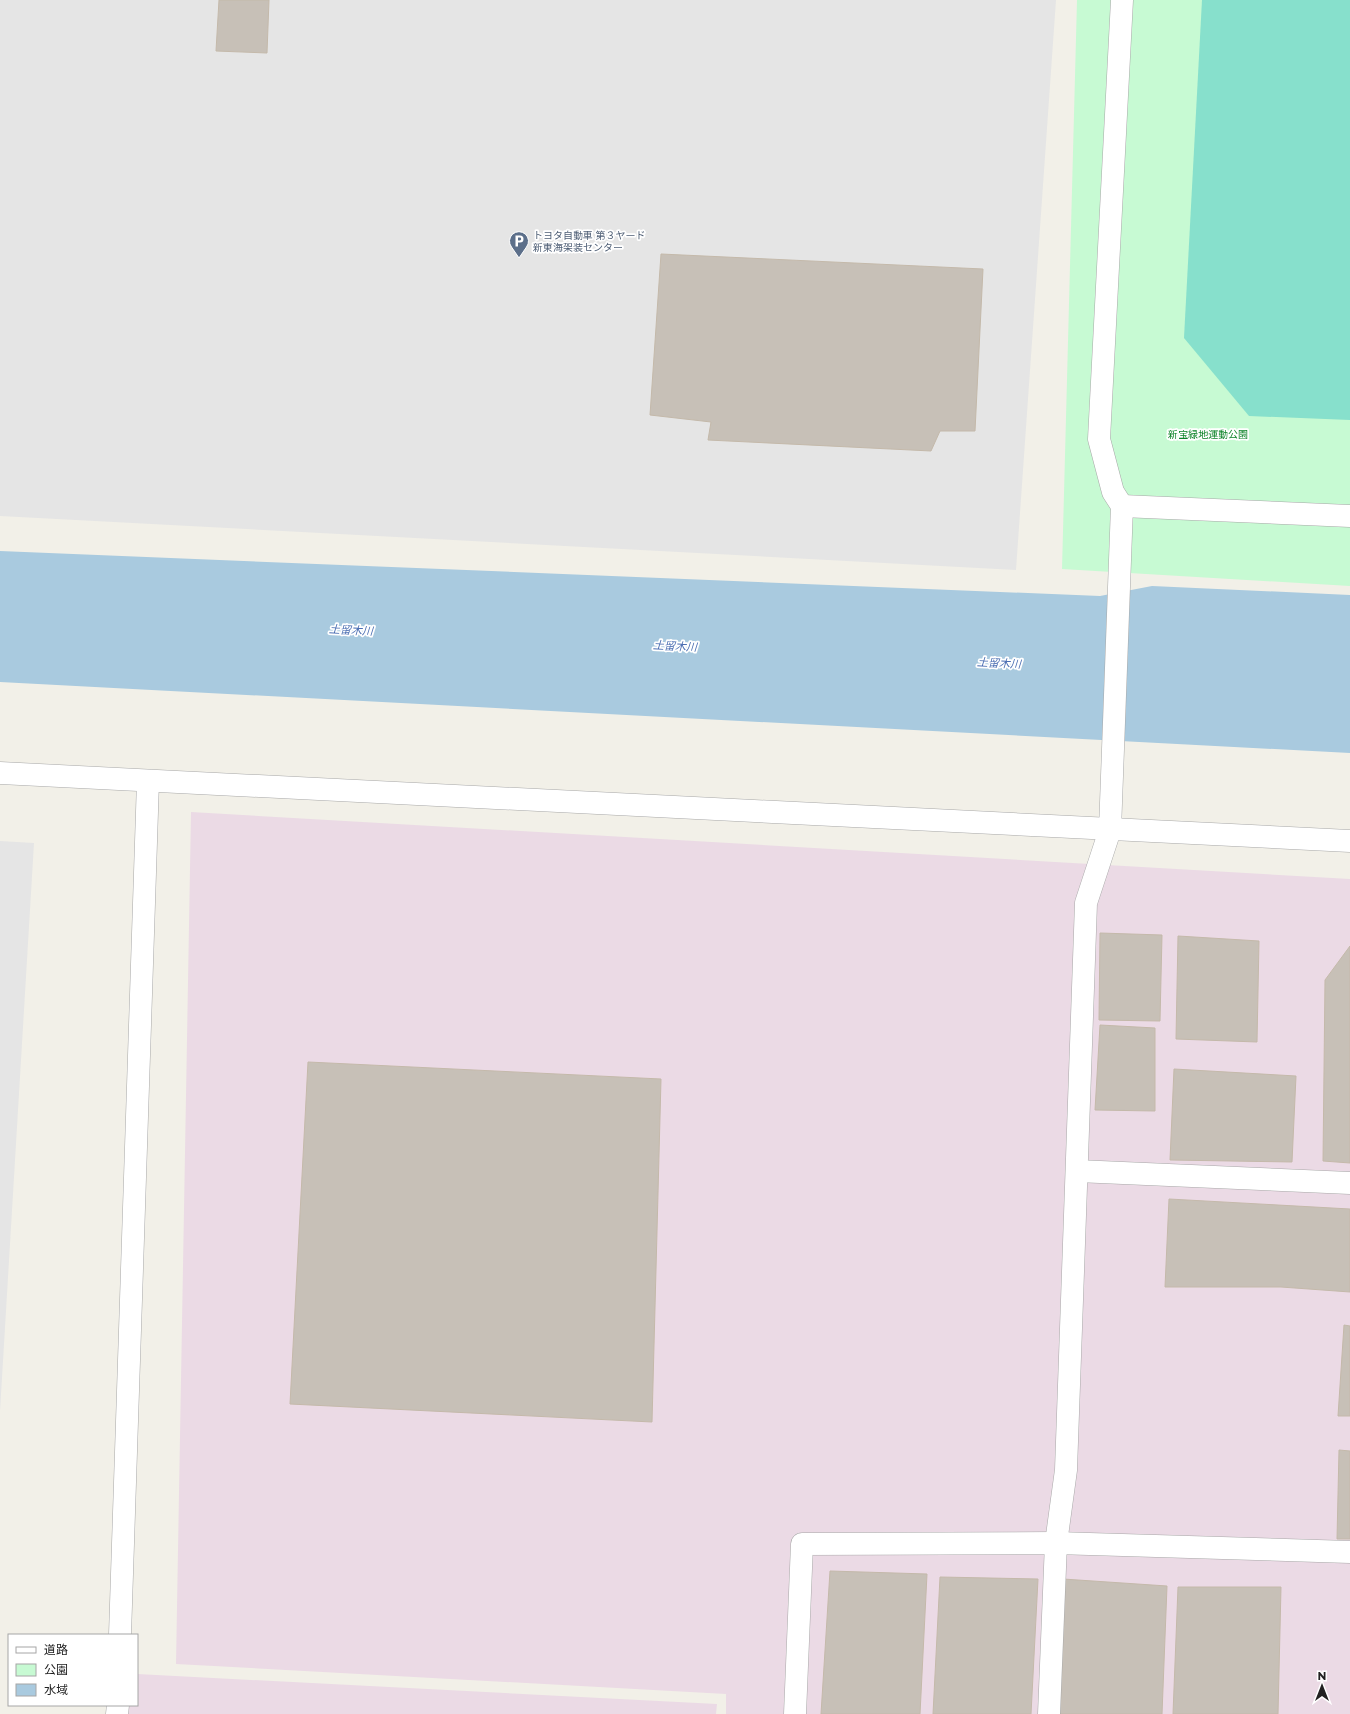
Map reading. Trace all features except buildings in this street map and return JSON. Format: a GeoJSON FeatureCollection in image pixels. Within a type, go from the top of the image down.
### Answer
{"type":"FeatureCollection","features":[{"type":"Feature","properties":{"kind":"street"},"geometry":{"type":"LineString","coordinates":[[1049,1714],[1056,1543],[1066,1470],[1086,903],[1110,830],[1122,506],[1113,492],[1099,439],[1122,0]]}},
{"type":"Feature","properties":{"kind":"street"},"geometry":{"type":"LineString","coordinates":[[1122,506],[1350,516]]}},
{"type":"Feature","properties":{"kind":"street"},"geometry":{"type":"LineString","coordinates":[[0,773],[1350,842]]}},
{"type":"Feature","properties":{"kind":"street"},"geometry":{"type":"LineString","coordinates":[[120,1634],[148,781]]}},
{"type":"Feature","properties":{"kind":"street"},"geometry":{"type":"LineString","coordinates":[[1077,1171],[1350,1183]]}},
{"type":"Feature","properties":{"kind":"street"},"geometry":{"type":"LineString","coordinates":[[795,1714],[802,1544],[1056,1543],[1350,1552]]}},
{"type":"Feature","properties":{"kind":"shaded area","name":"トヨタ自動車 第３ヤード 新東海架装センター"},"geometry":{"type":"Polygon","coordinates":[[[0,0],[1056,0],[1016,570],[0,516],[0,0]]]}},
{"type":"Feature","properties":{"kind":"shaded area"},"geometry":{"type":"Polygon","coordinates":[[[1202,0],[1350,0],[1350,420],[1249,416],[1184,338],[1202,0]]]}},
{"type":"Feature","properties":{"kind":"shaded area"},"geometry":{"type":"Polygon","coordinates":[[[191,812],[1350,879],[1350,1714],[726,1714],[726,1694],[176,1664],[191,812]]]}},
{"type":"Feature","properties":{"kind":"shaded area"},"geometry":{"type":"Polygon","coordinates":[[[0,841],[34,843],[0,1411],[0,841]]]}},
{"type":"Feature","properties":{"kind":"shaded area"},"geometry":{"type":"Polygon","coordinates":[[[138,1674],[717,1704],[716,1714],[120,1714],[121,1706],[138,1706],[138,1674]]]}},
{"type":"Feature","properties":{"kind":"green space","name":"新宝緑地運動公園"},"geometry":{"type":"Polygon","coordinates":[[[1077,0],[1350,0],[1350,586],[1062,569],[1077,0]]]}},
{"type":"Feature","properties":{"kind":"water","name":"土留木川"},"geometry":{"type":"Polygon","coordinates":[[[0,551],[1100,596],[1152,586],[1350,595],[1350,753],[0,682],[0,551]]]}},
{"type":"Feature","properties":{"kind":"place","name":"トヨタ自動車 第３ヤード 新東海架装センター"},"geometry":{"type":"Point","coordinates":[519,258]}}]}
